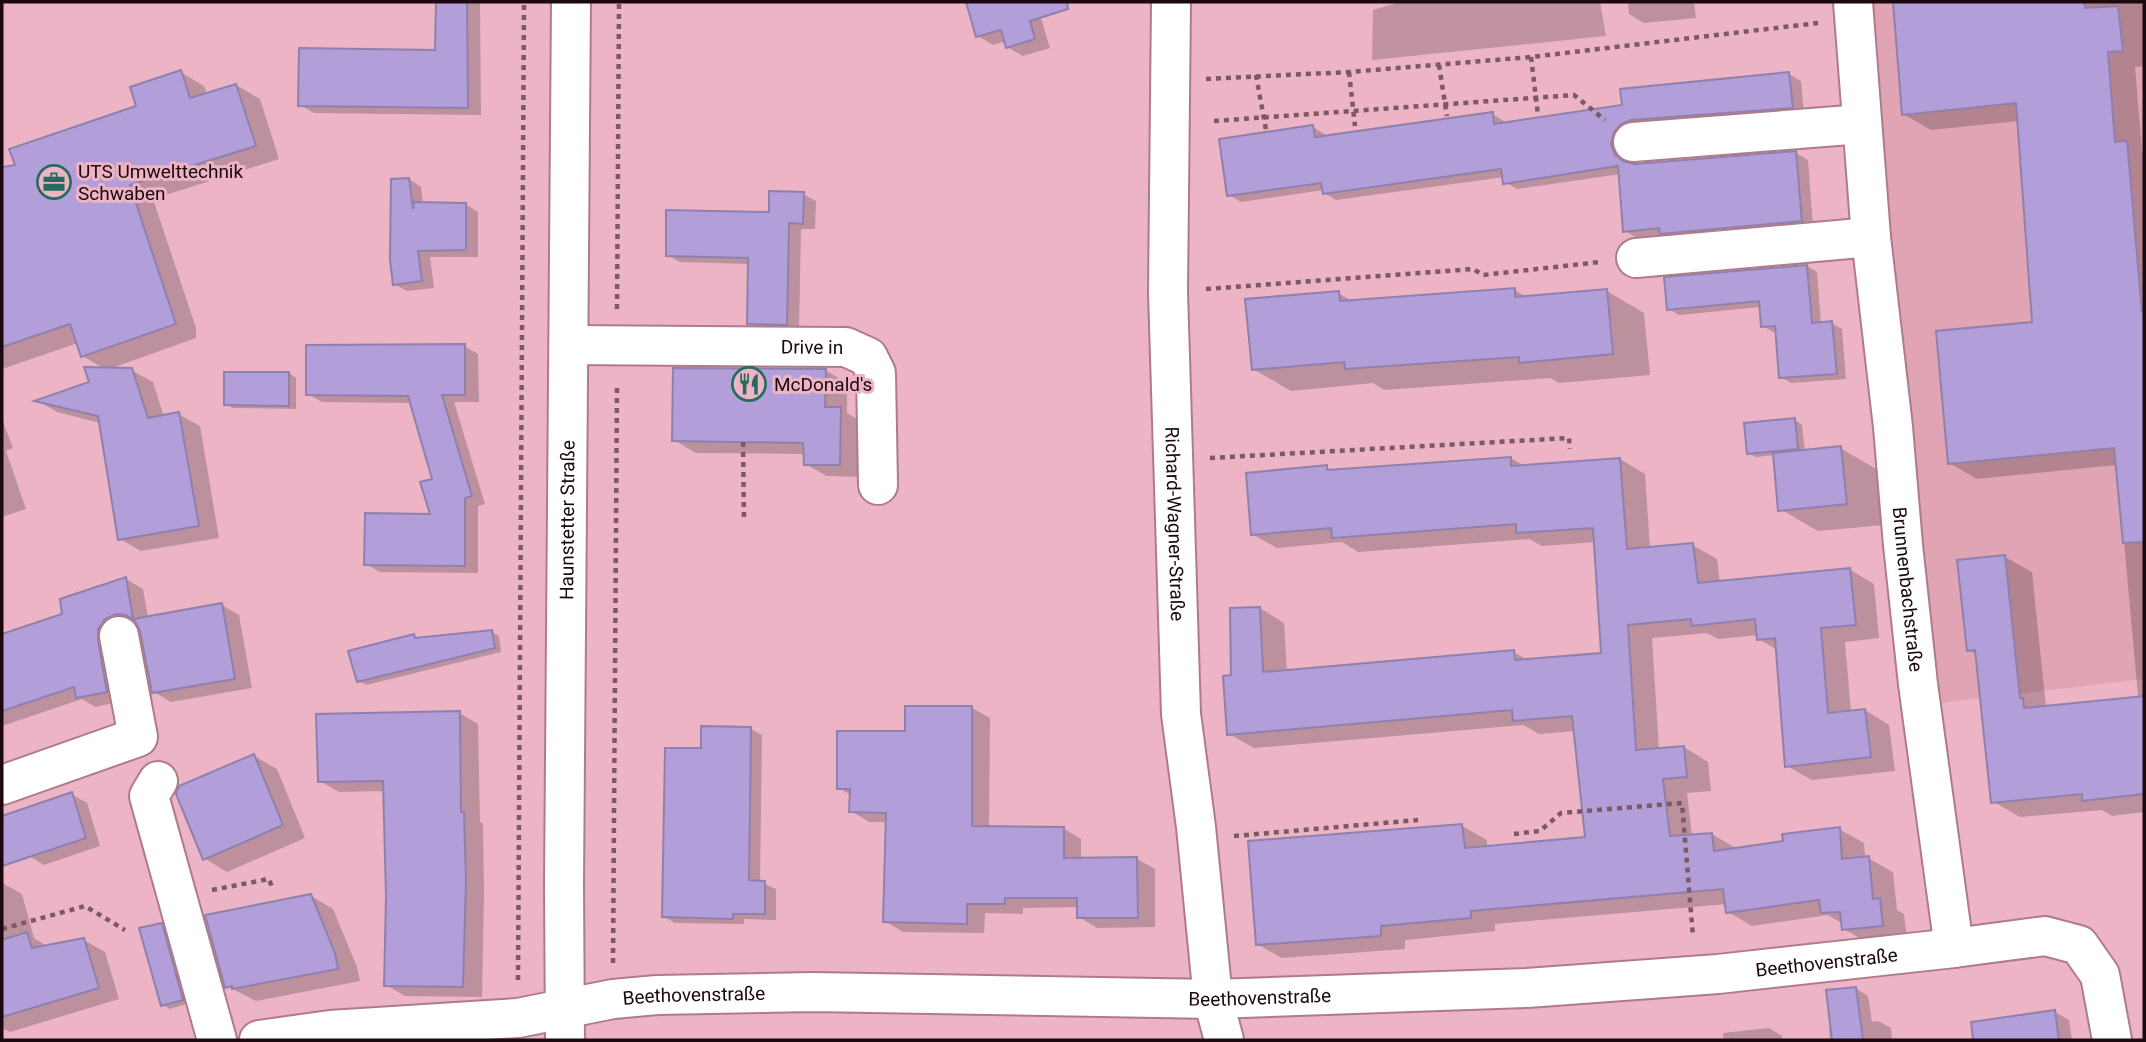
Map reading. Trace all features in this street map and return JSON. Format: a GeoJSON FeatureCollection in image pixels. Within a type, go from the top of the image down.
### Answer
{"type":"FeatureCollection","features":[{"type":"Feature","properties":{"kind":"street","name":"Haunstetter Straße"},"geometry":{"type":"LineString","coordinates":[[565,1025],[571,2]]}},
{"type":"Feature","properties":{"kind":"street","name":"Richard-Wagner-Straße"},"geometry":{"type":"LineString","coordinates":[[1171,2],[1168,292],[1181,714],[1213,999],[1224,1040]]}},
{"type":"Feature","properties":{"kind":"street","name":"Brunnenbachstraße"},"geometry":{"type":"LineString","coordinates":[[1853,9],[1871,237],[1918,684],[1954,948]]}},
{"type":"Feature","properties":{"kind":"street"},"geometry":{"type":"LineString","coordinates":[[1633,142],[1862,124]]}},
{"type":"Feature","properties":{"kind":"street"},"geometry":{"type":"LineString","coordinates":[[1636,258],[1871,237]]}},
{"type":"Feature","properties":{"kind":"street","name":"Drive in"},"geometry":{"type":"LineString","coordinates":[[570,345],[618,346],[665,362],[846,347],[868,358],[876,373],[877,485]]}},
{"type":"Feature","properties":{"kind":"street"},"geometry":{"type":"LineString","coordinates":[[2,785],[138,737],[119,636]]}},
{"type":"Feature","properties":{"kind":"street"},"geometry":{"type":"LineString","coordinates":[[158,780],[149,796],[216,1040]]}},
{"type":"Feature","properties":{"kind":"street"},"geometry":{"type":"LineString","coordinates":[[1954,948],[2045,936],[2079,945],[2100,975],[2112,1040]]}},
{"type":"Feature","properties":{"kind":"street","name":"Beethovenstraße"},"geometry":{"type":"LineString","coordinates":[[259,1040],[330,1030],[518,1018],[565,1025],[613,999],[657,995],[812,992],[1213,999],[1527,988],[1697,976],[1954,948]]}},
{"type":"Feature","properties":{"kind":"path"},"geometry":{"type":"LineString","coordinates":[[518,1018],[524,2]]}},
{"type":"Feature","properties":{"kind":"path"},"geometry":{"type":"LineString","coordinates":[[613,999],[619,2]]}},
{"type":"Feature","properties":{"kind":"path"},"geometry":{"type":"LineString","coordinates":[[1171,79],[1349,72],[1625,48],[1853,9]]}},
{"type":"Feature","properties":{"kind":"path"},"geometry":{"type":"LineString","coordinates":[[1531,57],[1538,115]]}},
{"type":"Feature","properties":{"kind":"path"},"geometry":{"type":"LineString","coordinates":[[1439,64],[1447,116]]}},
{"type":"Feature","properties":{"kind":"path"},"geometry":{"type":"LineString","coordinates":[[1349,72],[1355,126]]}},
{"type":"Feature","properties":{"kind":"path"},"geometry":{"type":"LineString","coordinates":[[1256,75],[1266,130]]}},
{"type":"Feature","properties":{"kind":"path"},"geometry":{"type":"LineString","coordinates":[[1214,121],[1574,95],[1633,142]]}},
{"type":"Feature","properties":{"kind":"path"},"geometry":{"type":"LineString","coordinates":[[1168,292],[1473,269],[1483,275],[1636,258]]}},
{"type":"Feature","properties":{"kind":"path"},"geometry":{"type":"LineString","coordinates":[[1174,460],[1569,438],[1570,449]]}},
{"type":"Feature","properties":{"kind":"path"},"geometry":{"type":"LineString","coordinates":[[743,442],[744,522]]}},
{"type":"Feature","properties":{"kind":"path"},"geometry":{"type":"LineString","coordinates":[[1514,834],[1540,831],[1560,813],[1682,803],[1697,976]]}},
{"type":"Feature","properties":{"kind":"path"},"geometry":{"type":"LineString","coordinates":[[1197,839],[1418,820]]}},
{"type":"Feature","properties":{"kind":"path"},"geometry":{"type":"LineString","coordinates":[[177,897],[269,879],[272,887]]}},
{"type":"Feature","properties":{"kind":"path"},"geometry":{"type":"LineString","coordinates":[[2,929],[85,906],[125,930]]}},
{"type":"Feature","properties":{"kind":"shaded area"},"geometry":{"type":"Polygon","coordinates":[[[1400,2],[1600,2],[1606,36],[1372,60],[1373,10],[1400,2]]]}},
{"type":"Feature","properties":{"kind":"shaded area"},"geometry":{"type":"Polygon","coordinates":[[[1873,2],[2144,2],[2144,679],[1939,703],[1910,470],[1873,2]]]}},
{"type":"Feature","properties":{"kind":"building"},"geometry":{"type":"Polygon","coordinates":[[[436,2],[467,2],[468,108],[298,106],[299,48],[435,50],[436,2]]]}},
{"type":"Feature","properties":{"kind":"building"},"geometry":{"type":"Polygon","coordinates":[[[966,2],[1067,2],[1068,9],[1030,21],[1035,39],[1006,48],[1001,30],[976,37],[966,2]]]}},
{"type":"Feature","properties":{"kind":"building"},"geometry":{"type":"Polygon","coordinates":[[[1893,2],[2084,2],[2085,8],[2118,6],[2123,51],[2108,52],[2115,142],[2127,141],[2144,312],[2144,542],[2123,543],[2114,448],[1948,464],[1936,331],[2032,322],[2016,103],[1902,115],[1893,2]]]}},
{"type":"Feature","properties":{"kind":"building"},"geometry":{"type":"Polygon","coordinates":[[[181,70],[190,98],[236,84],[256,146],[130,185],[176,324],[81,357],[70,324],[2,347],[2,167],[15,165],[9,149],[136,106],[130,87],[181,70]]]}},
{"type":"Feature","properties":{"kind":"building"},"geometry":{"type":"Polygon","coordinates":[[[1789,72],[1793,108],[1631,120],[1621,124],[1614,132],[1611,144],[1615,155],[1623,161],[1635,164],[1796,151],[1802,221],[1660,234],[1659,228],[1623,232],[1618,166],[1503,184],[1501,169],[1323,194],[1321,183],[1227,196],[1219,139],[1313,125],[1315,137],[1493,112],[1494,124],[1622,105],[1620,89],[1789,72]]]}},
{"type":"Feature","properties":{"kind":"building"},"geometry":{"type":"Polygon","coordinates":[[[409,178],[413,209],[414,202],[466,203],[466,250],[418,251],[422,281],[393,285],[390,260],[391,179],[409,178]]]}},
{"type":"Feature","properties":{"kind":"building"},"geometry":{"type":"Polygon","coordinates":[[[769,191],[804,192],[803,224],[789,223],[787,325],[747,324],[748,258],[666,256],[666,210],[769,212],[769,191]]]}},
{"type":"Feature","properties":{"kind":"building"},"geometry":{"type":"Polygon","coordinates":[[[1807,265],[1812,323],[1832,321],[1837,374],[1779,378],[1775,326],[1761,327],[1759,301],[1667,310],[1664,277],[1807,265]]]}},
{"type":"Feature","properties":{"kind":"building"},"geometry":{"type":"Polygon","coordinates":[[[1515,288],[1515,297],[1607,289],[1613,354],[1519,363],[1519,357],[1345,369],[1344,362],[1252,370],[1245,299],[1339,291],[1340,301],[1515,288]]]}},
{"type":"Feature","properties":{"kind":"building"},"geometry":{"type":"Polygon","coordinates":[[[465,344],[465,395],[442,395],[472,496],[465,498],[465,566],[364,565],[365,513],[430,514],[420,482],[432,479],[408,396],[306,395],[306,345],[465,344]]]}},
{"type":"Feature","properties":{"kind":"building"},"geometry":{"type":"Polygon","coordinates":[[[84,367],[132,368],[148,418],[179,412],[199,526],[118,540],[98,416],[34,401],[89,382],[84,367]]]}},
{"type":"Feature","properties":{"kind":"building","name":"McDonald's"},"geometry":{"type":"Polygon","coordinates":[[[673,368],[826,369],[825,407],[841,407],[840,465],[804,465],[803,443],[672,441],[673,368]]]}},
{"type":"Feature","properties":{"kind":"building"},"geometry":{"type":"Polygon","coordinates":[[[224,372],[289,372],[289,406],[224,405],[224,372]]]}},
{"type":"Feature","properties":{"kind":"building"},"geometry":{"type":"Polygon","coordinates":[[[1795,418],[1798,449],[1747,454],[1744,423],[1795,418]]]}},
{"type":"Feature","properties":{"kind":"building"},"geometry":{"type":"Polygon","coordinates":[[[1841,446],[1847,504],[1778,511],[1773,453],[1841,446]]]}},
{"type":"Feature","properties":{"kind":"building"},"geometry":{"type":"Polygon","coordinates":[[[1511,457],[1511,466],[1620,458],[1627,549],[1693,543],[1698,583],[1850,568],[1856,625],[1821,628],[1828,713],[1865,709],[1871,757],[1785,767],[1775,638],[1757,640],[1755,619],[1692,626],[1691,619],[1628,625],[1636,750],[1684,746],[1687,777],[1663,779],[1670,836],[1712,833],[1714,851],[1783,841],[1782,834],[1840,827],[1842,859],[1869,856],[1873,899],[1880,898],[1883,926],[1842,930],[1840,912],[1821,913],[1819,900],[1726,913],[1723,889],[1471,911],[1471,918],[1381,926],[1381,936],[1256,945],[1248,841],[1462,824],[1465,848],[1585,837],[1572,716],[1513,721],[1512,710],[1227,735],[1223,676],[1231,675],[1230,608],[1260,607],[1263,672],[1514,650],[1515,660],[1601,653],[1593,528],[1516,533],[1516,524],[1332,538],[1331,528],[1251,535],[1246,473],[1327,465],[1327,470],[1511,457]]]}},
{"type":"Feature","properties":{"kind":"building"},"geometry":{"type":"Polygon","coordinates":[[[2005,555],[2020,698],[2023,698],[2024,708],[2144,696],[2144,794],[2082,801],[2082,794],[1991,803],[1975,650],[1967,651],[1957,560],[2005,555]]]}},
{"type":"Feature","properties":{"kind":"building"},"geometry":{"type":"Polygon","coordinates":[[[126,577],[133,619],[222,603],[235,679],[152,693],[140,631],[135,621],[126,615],[116,614],[105,619],[98,629],[107,692],[76,698],[74,687],[2,711],[2,634],[62,614],[60,599],[126,577]]]}},
{"type":"Feature","properties":{"kind":"building"},"geometry":{"type":"Polygon","coordinates":[[[492,630],[495,648],[357,682],[348,651],[414,634],[415,638],[492,630]]]}},
{"type":"Feature","properties":{"kind":"building"},"geometry":{"type":"Polygon","coordinates":[[[905,706],[972,706],[972,826],[1064,827],[1064,858],[1137,857],[1138,918],[1077,918],[1077,898],[1005,898],[1005,904],[967,904],[967,924],[883,922],[886,813],[849,812],[850,789],[837,789],[837,731],[905,731],[905,706]]]}},
{"type":"Feature","properties":{"kind":"building"},"geometry":{"type":"Polygon","coordinates":[[[460,711],[461,812],[464,812],[466,881],[463,987],[384,986],[386,897],[383,781],[318,782],[316,714],[460,711]]]}},
{"type":"Feature","properties":{"kind":"building"},"geometry":{"type":"Polygon","coordinates":[[[701,726],[751,727],[749,880],[765,881],[765,914],[733,914],[733,919],[662,917],[665,748],[701,748],[701,726]]]}},
{"type":"Feature","properties":{"kind":"building"},"geometry":{"type":"Polygon","coordinates":[[[254,754],[283,825],[203,860],[176,794],[179,786],[254,754]]]}},
{"type":"Feature","properties":{"kind":"building"},"geometry":{"type":"Polygon","coordinates":[[[72,792],[86,838],[2,866],[2,816],[72,792]]]}},
{"type":"Feature","properties":{"kind":"building"},"geometry":{"type":"Polygon","coordinates":[[[311,894],[335,953],[338,969],[232,989],[232,986],[225,988],[205,915],[311,894]]]}},
{"type":"Feature","properties":{"kind":"building"},"geometry":{"type":"Polygon","coordinates":[[[162,923],[183,1000],[161,1006],[139,928],[162,923]]]}},
{"type":"Feature","properties":{"kind":"building"},"geometry":{"type":"Polygon","coordinates":[[[27,932],[32,948],[84,938],[99,988],[2,1017],[2,940],[27,932]]]}},
{"type":"Feature","properties":{"kind":"building"},"geometry":{"type":"Polygon","coordinates":[[[1856,987],[1863,1040],[1832,1040],[1826,990],[1856,987]]]}},
{"type":"Feature","properties":{"kind":"building"},"geometry":{"type":"Polygon","coordinates":[[[2055,1010],[2059,1040],[1973,1040],[1971,1022],[2055,1010]]]}},
{"type":"Feature","properties":{"kind":"place","name":"UTS Umwelttechnik Schwaben"},"geometry":{"type":"Point","coordinates":[54,182]}},
{"type":"Feature","properties":{"kind":"place","name":"McDonald's"},"geometry":{"type":"Point","coordinates":[749,384]}}]}
